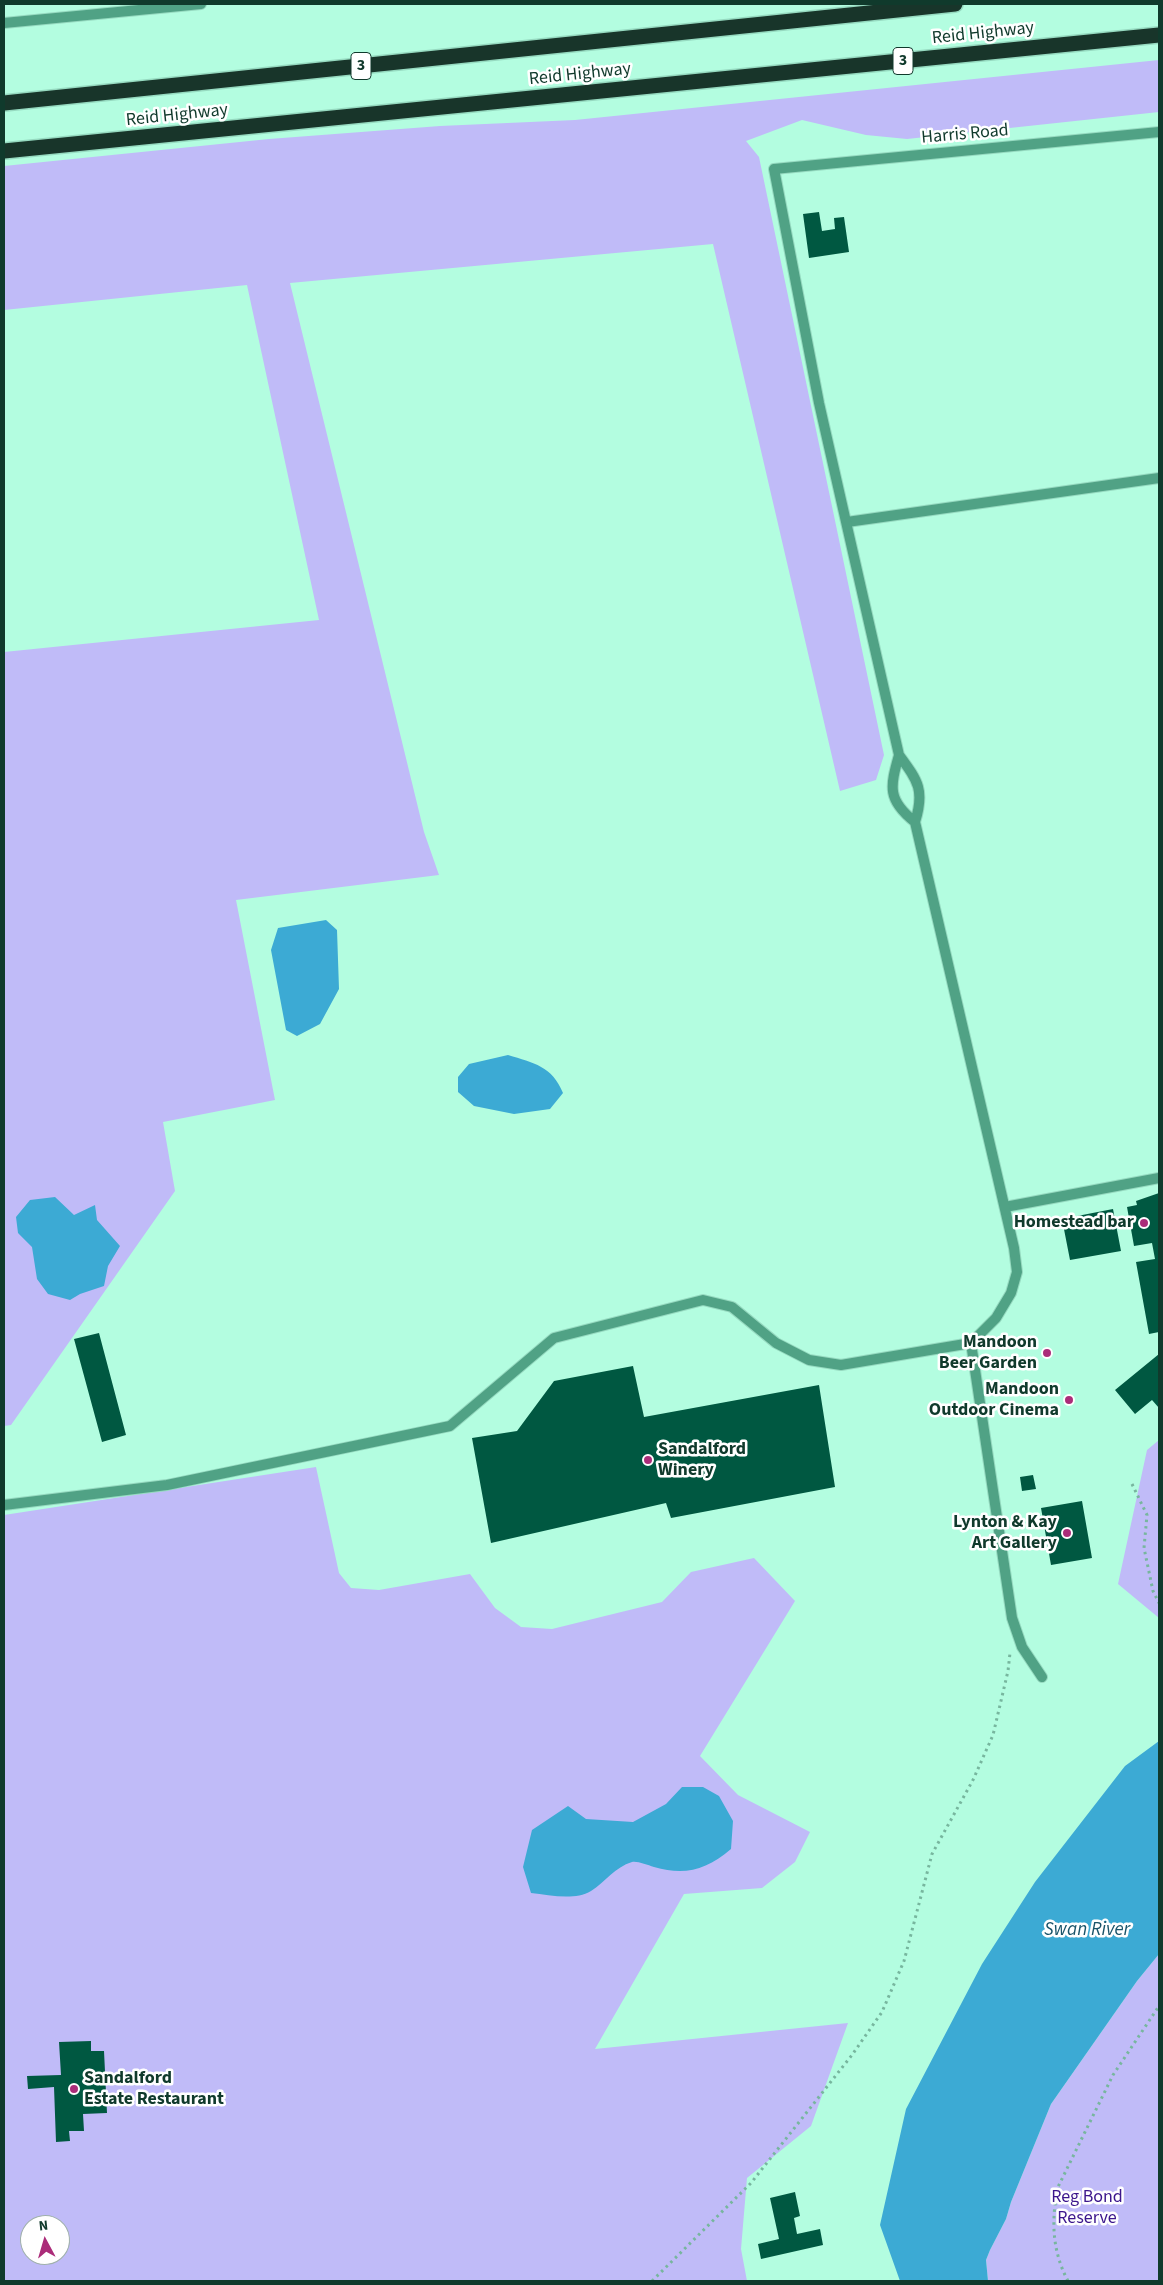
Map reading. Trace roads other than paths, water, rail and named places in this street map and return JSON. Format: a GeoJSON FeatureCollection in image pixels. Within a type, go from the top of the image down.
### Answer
{"type":"FeatureCollection","features":[{"type":"Feature","properties":{"kind":"highway"},"geometry":{"type":"LineString","coordinates":[[815,18],[886,4]]}},
{"type":"Feature","properties":{"kind":"highway","name":"Reid Highway"},"geometry":{"type":"LineString","coordinates":[[4,103],[955,4]]}},
{"type":"Feature","properties":{"kind":"highway","name":"Reid Highway"},"geometry":{"type":"LineString","coordinates":[[4,151],[1159,35]]}},
{"type":"Feature","properties":{"kind":"street"},"geometry":{"type":"LineString","coordinates":[[4,23],[201,4]]}},
{"type":"Feature","properties":{"kind":"street","name":"Harris Road"},"geometry":{"type":"LineString","coordinates":[[847,522],[819,403],[774,169],[1159,132]]}},
{"type":"Feature","properties":{"kind":"street"},"geometry":{"type":"LineString","coordinates":[[4,1505],[168,1485],[450,1426],[554,1338],[703,1300],[732,1307],[776,1343],[809,1360],[841,1365],[971,1343],[996,1318],[1011,1293],[1017,1272],[1014,1248],[915,822],[920,789],[912,773],[899,755],[847,522],[1159,478]]}},
{"type":"Feature","properties":{"kind":"street"},"geometry":{"type":"LineString","coordinates":[[899,755],[892,780],[892,796],[903,812],[915,822]]}},
{"type":"Feature","properties":{"kind":"street"},"geometry":{"type":"LineString","coordinates":[[1005,1207],[1159,1178]]}},
{"type":"Feature","properties":{"kind":"street"},"geometry":{"type":"LineString","coordinates":[[971,1343],[1012,1618],[1022,1647],[1042,1677]]}},
{"type":"Feature","properties":{"kind":"water"},"geometry":{"type":"Polygon","coordinates":[[[326,920],[337,930],[339,989],[320,1024],[297,1036],[286,1030],[271,950],[278,928],[326,920]]]}},
{"type":"Feature","properties":{"kind":"water"},"geometry":{"type":"Polygon","coordinates":[[[508,1055],[534,1063],[548,1071],[559,1084],[563,1093],[550,1109],[514,1114],[474,1106],[458,1092],[458,1077],[469,1064],[508,1055]]]}},
{"type":"Feature","properties":{"kind":"water"},"geometry":{"type":"Polygon","coordinates":[[[55,1197],[74,1215],[95,1205],[97,1220],[120,1246],[108,1266],[104,1286],[80,1294],[70,1300],[48,1294],[37,1279],[32,1247],[18,1233],[16,1217],[30,1200],[55,1197]]]}},
{"type":"Feature","properties":{"kind":"water","name":"Swan River"},"geometry":{"type":"Polygon","coordinates":[[[1159,1741],[1159,1954],[1137,1981],[1051,2104],[1011,2202],[1006,2219],[986,2260],[988,2281],[900,2281],[880,2225],[906,2109],[982,1964],[1035,1882],[1125,1766],[1159,1741]]]}},
{"type":"Feature","properties":{"kind":"water"},"geometry":{"type":"Polygon","coordinates":[[[682,1787],[703,1787],[719,1796],[733,1821],[731,1849],[722,1856],[704,1866],[685,1871],[665,1870],[632,1862],[615,1871],[591,1891],[577,1896],[531,1893],[523,1867],[532,1830],[568,1806],[586,1819],[633,1822],[666,1804],[682,1787]]]}},
{"type":"Feature","properties":{"kind":"place","name":"Homestead bar"},"geometry":{"type":"Point","coordinates":[1144,1223]}},
{"type":"Feature","properties":{"kind":"place","name":"Mandoon Beer Garden"},"geometry":{"type":"Point","coordinates":[1047,1353]}},
{"type":"Feature","properties":{"kind":"place","name":"Mandoon Outdoor Cinema"},"geometry":{"type":"Point","coordinates":[1069,1400]}},
{"type":"Feature","properties":{"kind":"place","name":"Sandalford Winery"},"geometry":{"type":"Point","coordinates":[648,1460]}},
{"type":"Feature","properties":{"kind":"place","name":"Lynton & Kay Art Gallery"},"geometry":{"type":"Point","coordinates":[1067,1533]}},
{"type":"Feature","properties":{"kind":"place","name":"Sandalford Estate Restaurant"},"geometry":{"type":"Point","coordinates":[74,2089]}},
{"type":"Feature","properties":{"kind":"park label","name":"Reg Bond Reserve"},"geometry":{"type":"Point","coordinates":[1087,2208]}}]}
